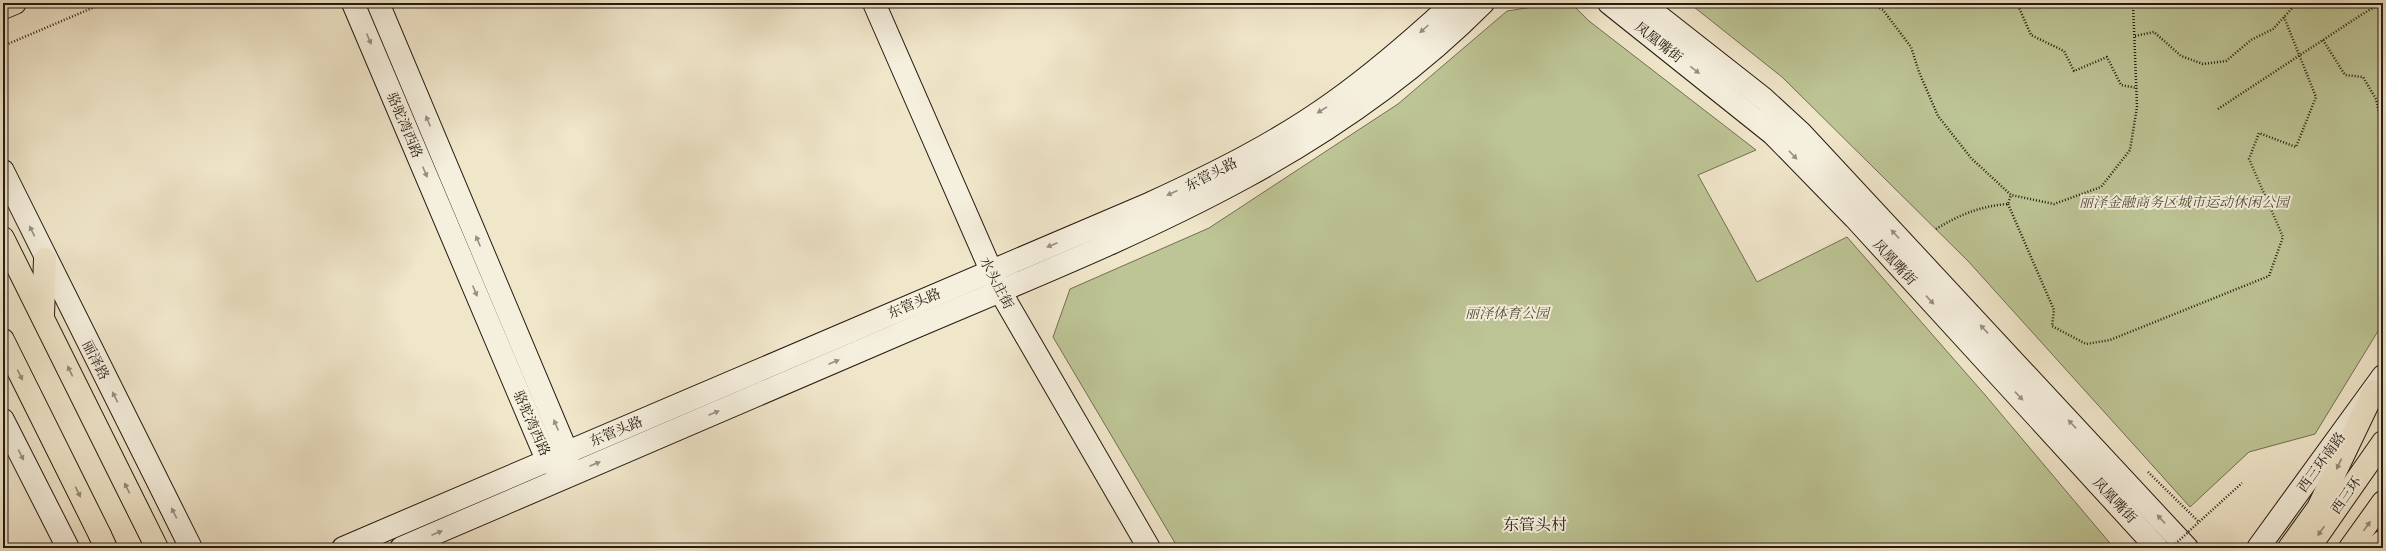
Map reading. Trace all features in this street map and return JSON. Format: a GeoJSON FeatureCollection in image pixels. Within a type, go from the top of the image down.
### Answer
{"type":"FeatureCollection","features":[{"type":"Feature","properties":{"kind":"main road"},"geometry":{"type":"LineString","coordinates":[[3,8],[15,3]]}},
{"type":"Feature","properties":{"kind":"main road","name":"丽泽路"},"geometry":{"type":"LineString","coordinates":[[3,238],[157,548]]}},
{"type":"Feature","properties":{"kind":"main road"},"geometry":{"type":"LineString","coordinates":[[43,317],[45,259]]}},
{"type":"Feature","properties":{"kind":"main road"},"geometry":{"type":"LineString","coordinates":[[3,340],[103,544]]}},
{"type":"Feature","properties":{"kind":"main road"},"geometry":{"type":"LineString","coordinates":[[2289,548],[2318,508],[2378,383]]}},
{"type":"Feature","properties":{"kind":"main road","name":"西三环"},"geometry":{"type":"LineString","coordinates":[[2309,548],[2383,442]]}},
{"type":"Feature","properties":{"kind":"main road"},"geometry":{"type":"LineString","coordinates":[[2350,548],[2383,502]]}},
{"type":"Feature","properties":{"kind":"main road"},"geometry":{"type":"LineString","coordinates":[[2375,548],[2383,541]]}},
{"type":"Feature","properties":{"kind":"street","name":"骆驼湾西路"},"geometry":{"type":"LineString","coordinates":[[353,3],[547,460],[568,476]]}},
{"type":"Feature","properties":{"kind":"street","name":"骆驼湾西路"},"geometry":{"type":"LineString","coordinates":[[378,3],[567,452],[568,476]]}},
{"type":"Feature","properties":{"kind":"street","name":"水头庄街"},"geometry":{"type":"LineString","coordinates":[[874,3],[1000,291],[1149,548]]}},
{"type":"Feature","properties":{"kind":"street","name":"东管头路"},"geometry":{"type":"LineString","coordinates":[[343,548],[1151,203],[1213,174],[1272,142],[1333,103],[1407,45],[1453,3]]}},
{"type":"Feature","properties":{"kind":"street","name":"东管头路"},"geometry":{"type":"LineString","coordinates":[[401,548],[1160,221],[1280,159],[1345,118],[1427,56],[1483,3]]}},
{"type":"Feature","properties":{"kind":"street","name":"凤凰嘴街"},"geometry":{"type":"LineString","coordinates":[[1609,3],[1773,134],[1860,224],[2157,548]]}},
{"type":"Feature","properties":{"kind":"street","name":"凤凰嘴街"},"geometry":{"type":"LineString","coordinates":[[1642,3],[1764,99],[1800,132],[2187,548]]}},
{"type":"Feature","properties":{"kind":"street","name":"丽泽路"},"geometry":{"type":"LineString","coordinates":[[3,172],[45,259],[191,548]]}},
{"type":"Feature","properties":{"kind":"street","name":"西三环南路"},"geometry":{"type":"LineString","coordinates":[[2258,548],[2378,383]]}},
{"type":"Feature","properties":{"kind":"street"},"geometry":{"type":"LineString","coordinates":[[3,420],[68,548]]}},
{"type":"Feature","properties":{"kind":"street"},"geometry":{"type":"LineString","coordinates":[[2247,548],[2273,527]]}},
{"type":"Feature","properties":{"kind":"path"},"geometry":{"type":"LineString","coordinates":[[3,46],[104,3]]}},
{"type":"Feature","properties":{"kind":"path"},"geometry":{"type":"LineString","coordinates":[[1872,3],[1883,10],[1911,47],[1919,72],[1938,116],[1971,158],[2011,195],[2054,204],[2101,187],[2130,150],[2137,107],[2133,3]]}},
{"type":"Feature","properties":{"kind":"path"},"geometry":{"type":"LineString","coordinates":[[2017,3],[2031,35],[2064,51],[2074,71],[2107,57],[2121,85],[2137,88]]}},
{"type":"Feature","properties":{"kind":"path"},"geometry":{"type":"LineString","coordinates":[[2119,3],[2133,7]]}},
{"type":"Feature","properties":{"kind":"path"},"geometry":{"type":"LineString","coordinates":[[2135,36],[2154,32],[2181,56],[2203,64],[2226,62],[2251,40],[2273,30],[2297,3]]}},
{"type":"Feature","properties":{"kind":"path"},"geometry":{"type":"LineString","coordinates":[[2218,109],[2381,3]]}},
{"type":"Feature","properties":{"kind":"path"},"geometry":{"type":"LineString","coordinates":[[2011,195],[2008,204],[2054,310],[2052,326],[2086,344],[2110,340],[2269,276],[2283,237],[2249,159],[2259,133],[2296,147],[2316,97],[2301,55],[2284,16]]}},
{"type":"Feature","properties":{"kind":"path"},"geometry":{"type":"LineString","coordinates":[[2323,40],[2344,75],[2363,77],[2376,99],[2383,132]]}},
{"type":"Feature","properties":{"kind":"path"},"geometry":{"type":"LineString","coordinates":[[1936,229],[1959,215],[1991,205],[2008,204]]}},
{"type":"Feature","properties":{"kind":"path"},"geometry":{"type":"LineString","coordinates":[[2148,472],[2199,522]]}},
{"type":"Feature","properties":{"kind":"path"},"geometry":{"type":"LineString","coordinates":[[2171,548],[2242,483]]}},
{"type":"Feature","properties":{"kind":"green space","name":"丽泽体育公园"},"geometry":{"type":"Polygon","coordinates":[[[1559,3],[1571,3],[1589,21],[1756,150],[1698,175],[1757,282],[1847,237],[1986,396],[2114,548],[1178,548],[1053,337],[1070,289],[1209,228],[1398,104],[1507,11],[1559,3]]]}},
{"type":"Feature","properties":{"kind":"green space","name":"丽泽金融商务区城市运动休闲公园"},"geometry":{"type":"Polygon","coordinates":[[[1689,3],[2383,3],[2383,323],[2315,434],[2249,452],[2190,507],[1968,261],[1782,77],[1689,3]]]}},
{"type":"Feature","properties":{"kind":"district","name":"东管头村"},"geometry":{"type":"Point","coordinates":[1535,524]}}]}
